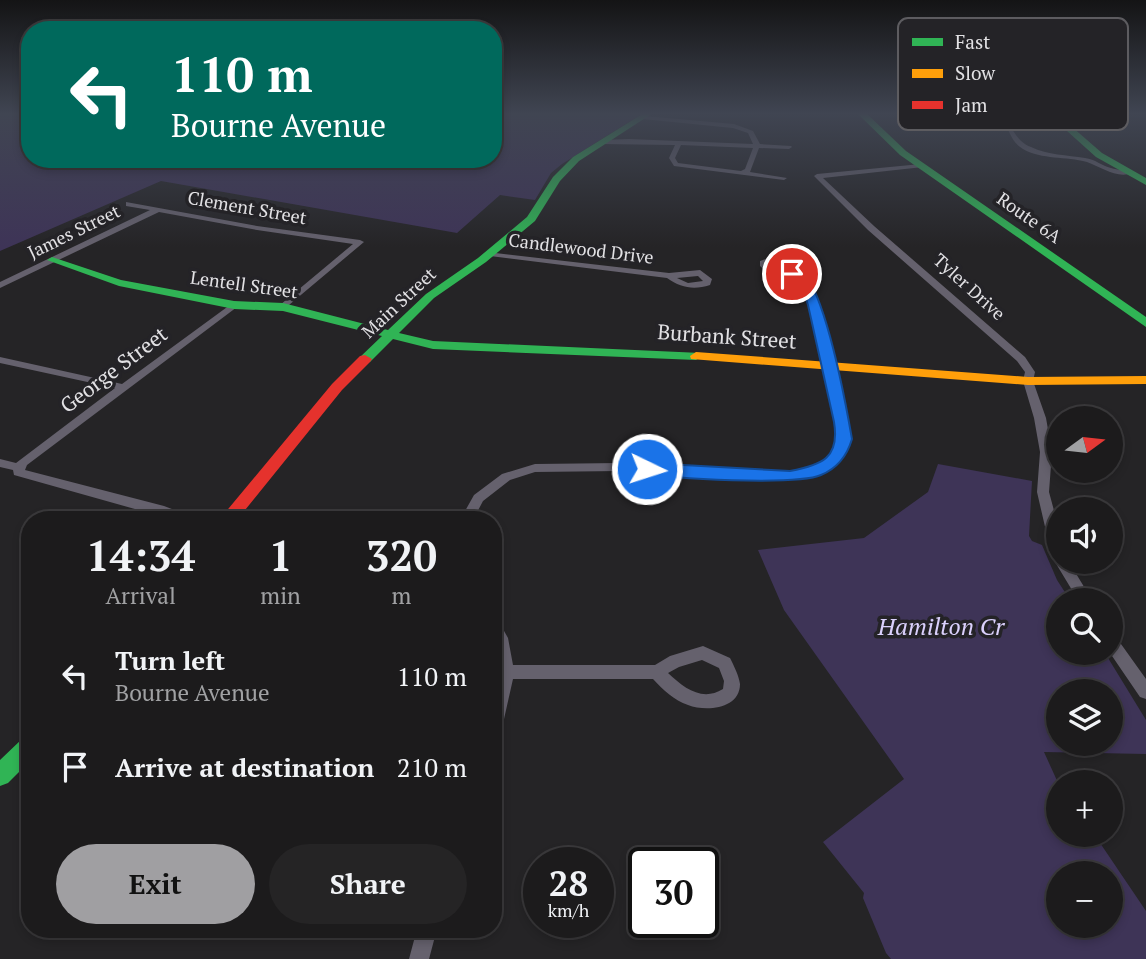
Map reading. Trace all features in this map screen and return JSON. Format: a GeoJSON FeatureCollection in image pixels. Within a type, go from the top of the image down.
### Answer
{"type":"FeatureCollection","features":[{"type":"Feature","properties":{"kind":"main road","name":"Main Street"},"geometry":{"type":"LineString","coordinates":[[235,511],[337,387],[430,296],[490,254],[531,219],[565,168],[583,158]]}},
{"type":"Feature","properties":{"kind":"main road","name":"Route 6A"},"geometry":{"type":"LineString","coordinates":[[910,158],[1146,323]]}},
{"type":"Feature","properties":{"kind":"main road"},"geometry":{"type":"LineString","coordinates":[[1098,158],[1146,182]]}},
{"type":"Feature","properties":{"kind":"main road","name":"Lentell Street"},"geometry":{"type":"LineString","coordinates":[[52,260],[120,283],[234,305],[283,307],[390,336]]}},
{"type":"Feature","properties":{"kind":"main road","name":"Burbank Street"},"geometry":{"type":"LineString","coordinates":[[390,336],[433,345],[475,349],[663,354],[1028,382],[1146,380]]}},
{"type":"Feature","properties":{"kind":"main road"},"geometry":{"type":"LineString","coordinates":[[0,775],[21,755]]}},
{"type":"Feature","properties":{"kind":"street"},"geometry":{"type":"LineString","coordinates":[[671,158],[676,164],[784,178]]}},
{"type":"Feature","properties":{"kind":"street"},"geometry":{"type":"LineString","coordinates":[[744,172],[748,170],[752,158]]}},
{"type":"Feature","properties":{"kind":"street","name":"Tyler Drive"},"geometry":{"type":"LineString","coordinates":[[921,166],[817,176],[871,228],[1021,359],[1030,372],[1028,382],[1044,440],[1046,452],[1043,492],[1046,504]]}},
{"type":"Feature","properties":{"kind":"street","name":"Clement Street"},"geometry":{"type":"LineString","coordinates":[[129,204],[257,228],[360,242]]}},
{"type":"Feature","properties":{"kind":"street","name":"James Street"},"geometry":{"type":"LineString","coordinates":[[0,285],[161,209]]}},
{"type":"Feature","properties":{"kind":"street"},"geometry":{"type":"LineString","coordinates":[[283,307],[360,242]]}},
{"type":"Feature","properties":{"kind":"street","name":"Candlewood Drive"},"geometry":{"type":"LineString","coordinates":[[490,254],[669,276]]}},
{"type":"Feature","properties":{"kind":"street"},"geometry":{"type":"LineString","coordinates":[[471,511],[478,498],[506,477],[535,468],[620,467],[790,476],[816,471],[832,461],[841,451],[845,439],[814,305],[806,280],[797,270]]}},
{"type":"Feature","properties":{"kind":"street","name":"George Street"},"geometry":{"type":"LineString","coordinates":[[20,468],[22,463],[234,305]]}},
{"type":"Feature","properties":{"kind":"street"},"geometry":{"type":"LineString","coordinates":[[0,360],[123,387]]}},
{"type":"Feature","properties":{"kind":"street"},"geometry":{"type":"LineString","coordinates":[[0,463],[20,468],[19,472],[38,479],[164,511]]}},
{"type":"Feature","properties":{"kind":"street"},"geometry":{"type":"LineString","coordinates":[[502,639],[507,672],[502,703]]}},
{"type":"Feature","properties":{"kind":"street"},"geometry":{"type":"LineString","coordinates":[[1123,659],[1146,692]]}},
{"type":"Feature","properties":{"kind":"street"},"geometry":{"type":"LineString","coordinates":[[507,672],[657,672]]}},
{"type":"Feature","properties":{"kind":"street"},"geometry":{"type":"LineString","coordinates":[[419,959],[425,938]]}},
{"type":"Feature","properties":{"kind":"green space"},"geometry":{"type":"Polygon","coordinates":[[[0,158],[21,158],[21,168],[502,168],[502,158],[572,158],[551,173],[535,200],[500,195],[457,233],[161,181],[0,251],[0,158]]]}},
{"type":"Feature","properties":{"kind":"green space","name":"Hamilton Cr"},"geometry":{"type":"Polygon","coordinates":[[[938,464],[1032,481],[1029,536],[1032,541],[1042,545],[1046,554],[1046,574],[1054,574],[1062,588],[1046,588],[1046,665],[1112,665],[1121,679],[1046,679],[1044,752],[1052,770],[1046,770],[1046,847],[1103,847],[1112,861],[1046,861],[1046,938],[1123,938],[1123,877],[1146,911],[1146,959],[891,959],[886,953],[863,898],[864,893],[823,842],[904,779],[784,610],[758,550],[864,538],[928,492],[938,464]]]}},
{"type":"Feature","properties":{"kind":"green space","name":"Hamilton Cr"},"geometry":{"type":"Polygon","coordinates":[[[1123,682],[1146,720],[1146,754],[1123,754],[1123,682]]]}},
{"type":"Feature","properties":{"kind":"traffic: fast"},"geometry":{"type":"LineString","coordinates":[[365,359],[430,296],[482,260],[531,219],[556,179],[578,158]]}},
{"type":"Feature","properties":{"kind":"traffic: fast"},"geometry":{"type":"LineString","coordinates":[[910,158],[1146,323]]}},
{"type":"Feature","properties":{"kind":"traffic: fast"},"geometry":{"type":"LineString","coordinates":[[1104,158],[1146,182]]}},
{"type":"Feature","properties":{"kind":"traffic: fast"},"geometry":{"type":"LineString","coordinates":[[52,260],[119,283],[234,305],[283,307],[433,345],[696,356]]}},
{"type":"Feature","properties":{"kind":"traffic: fast"},"geometry":{"type":"LineString","coordinates":[[0,775],[21,755]]}},
{"type":"Feature","properties":{"kind":"traffic: slow"},"geometry":{"type":"LineString","coordinates":[[696,356],[1028,381],[1146,380]]}},
{"type":"Feature","properties":{"kind":"traffic: jam"},"geometry":{"type":"LineString","coordinates":[[234,511],[337,387],[365,359]]}},
{"type":"Feature","properties":{"kind":"route"},"geometry":{"type":"LineString","coordinates":[[647,469],[790,476],[816,471],[832,461],[841,451],[845,439],[842,422],[814,305],[806,280],[797,270],[792,274]]}}]}
